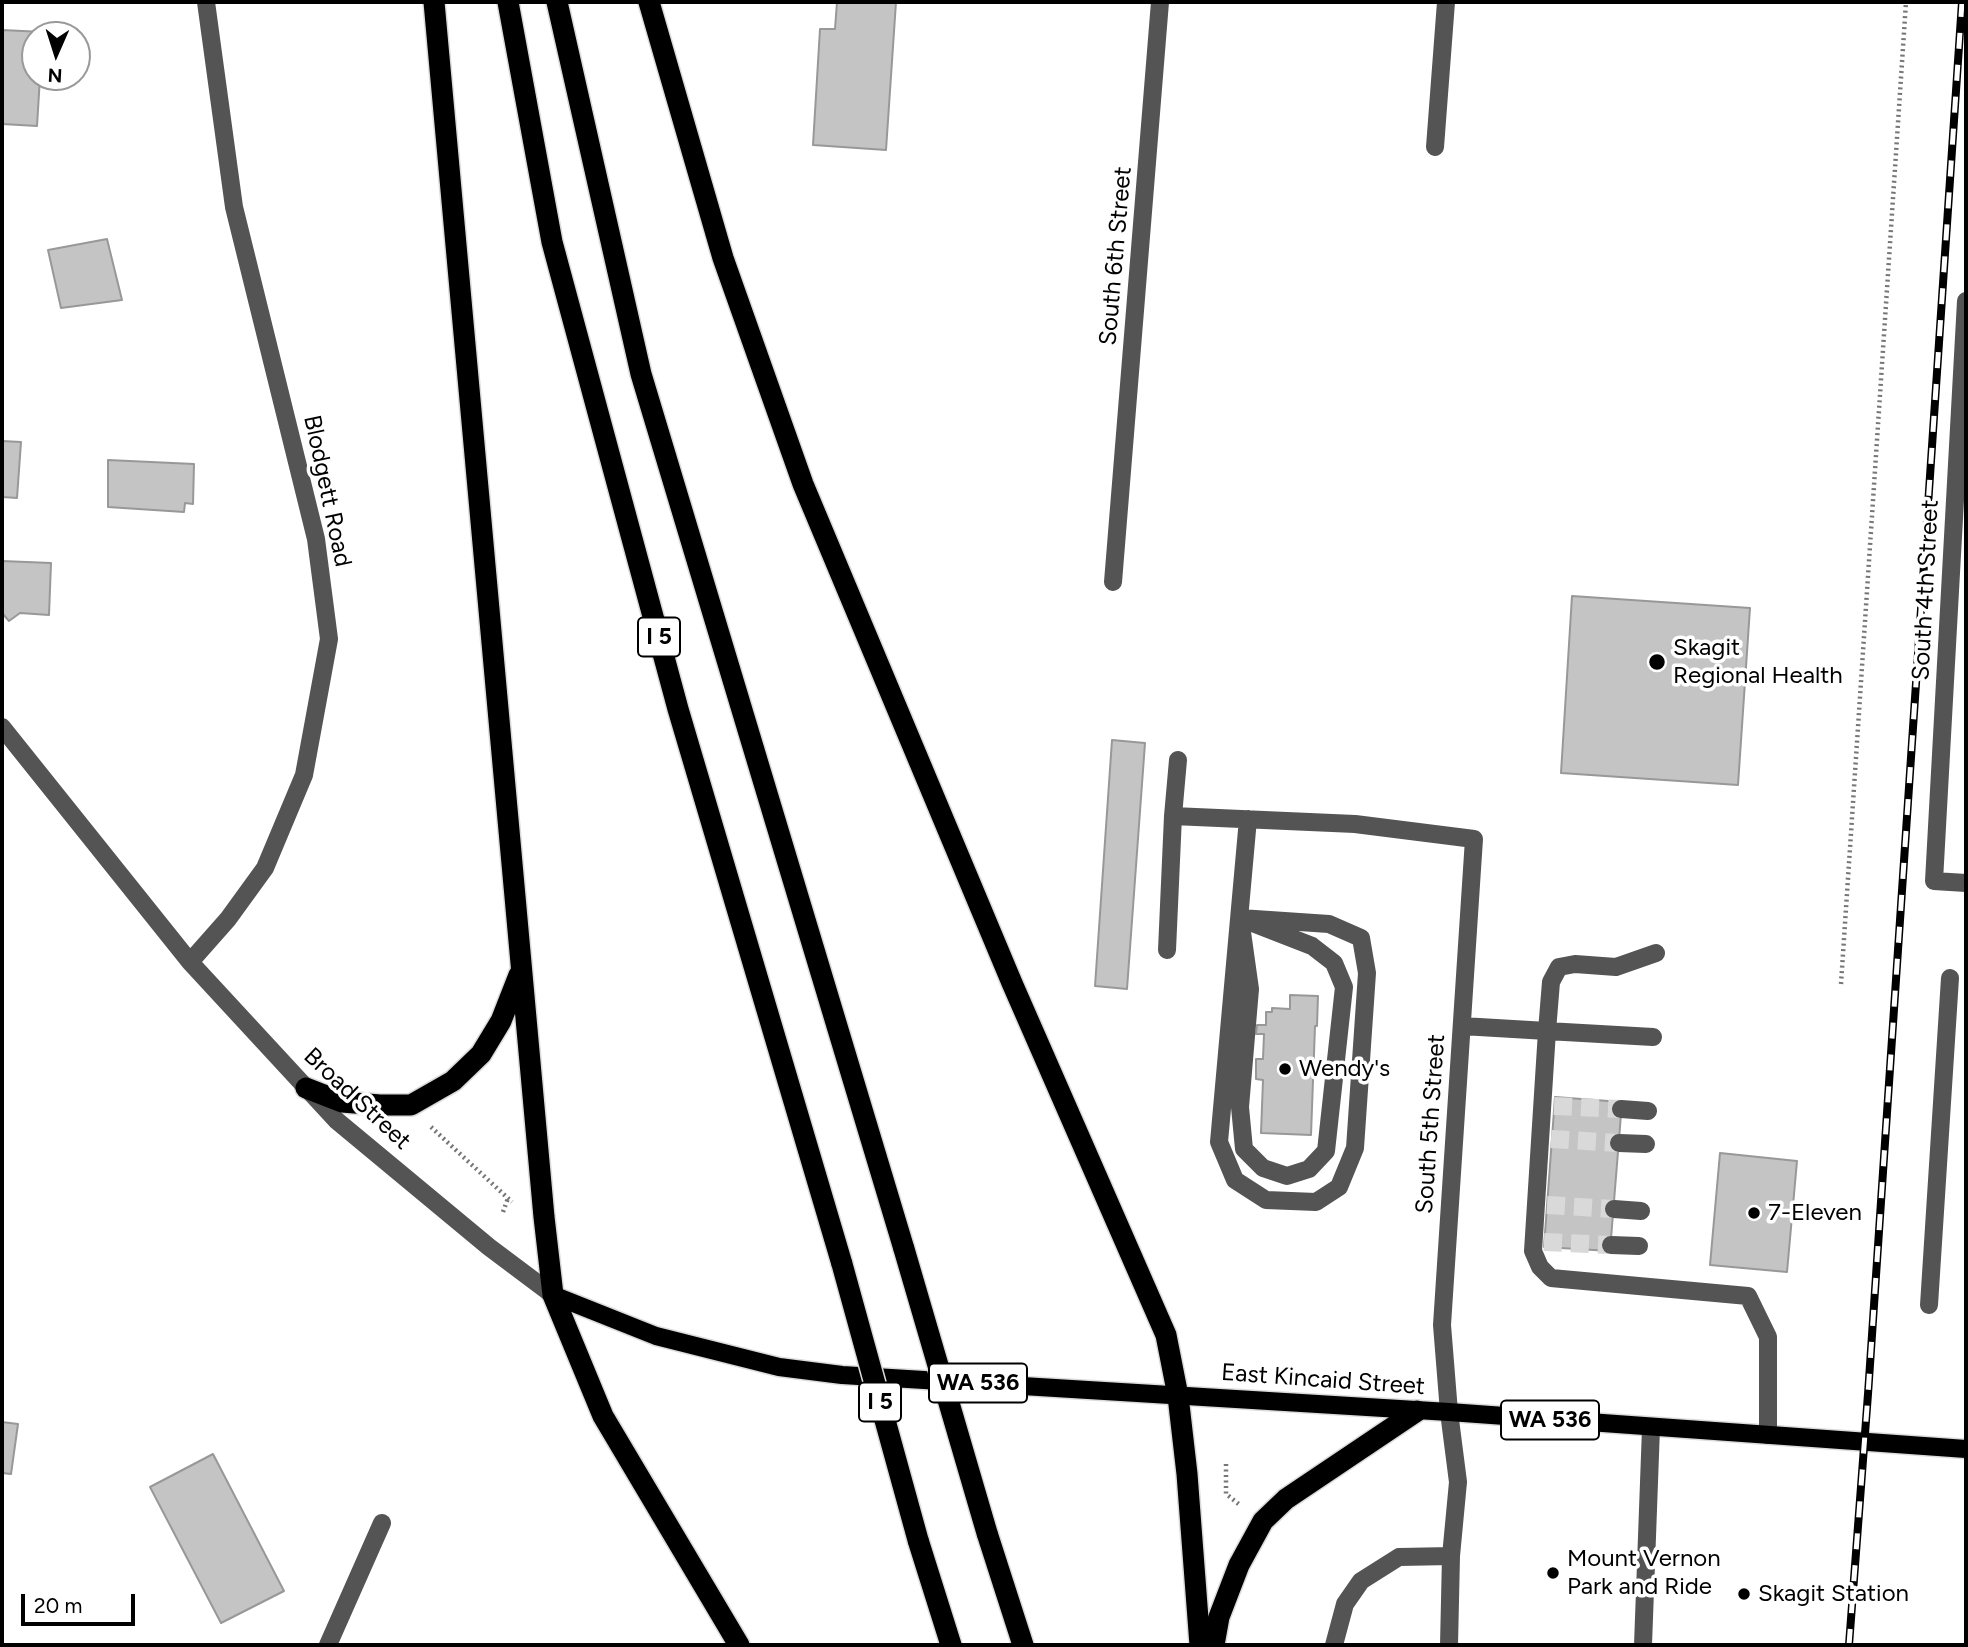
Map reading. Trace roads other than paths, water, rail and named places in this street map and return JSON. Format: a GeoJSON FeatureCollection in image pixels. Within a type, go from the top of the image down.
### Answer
{"type":"FeatureCollection","features":[{"type":"Feature","properties":{"kind":"highway"},"geometry":{"type":"LineString","coordinates":[[434,2],[553,1295],[603,1416],[739,1645]]}},
{"type":"Feature","properties":{"kind":"highway","name":"I 5"},"geometry":{"type":"LineString","coordinates":[[508,2],[555,256],[678,709],[842,1264],[918,1540],[951,1645]]}},
{"type":"Feature","properties":{"kind":"highway","name":"I 5"},"geometry":{"type":"LineString","coordinates":[[557,2],[641,374],[1023,1645]]}},
{"type":"Feature","properties":{"kind":"highway"},"geometry":{"type":"LineString","coordinates":[[649,2],[723,258],[803,484],[1012,983],[1166,1335],[1178,1396],[1187,1474],[1200,1645]]}},
{"type":"Feature","properties":{"kind":"highway"},"geometry":{"type":"LineString","coordinates":[[306,1087],[342,1102],[411,1105],[453,1081],[481,1054],[501,1021],[522,970]]}},
{"type":"Feature","properties":{"kind":"highway"},"geometry":{"type":"LineString","coordinates":[[1214,1645],[1219,1617],[1239,1565],[1263,1521],[1286,1499],[1416,1411]]}},
{"type":"Feature","properties":{"kind":"main road","name":"Broad Street"},"geometry":{"type":"LineString","coordinates":[[553,1295],[656,1336],[779,1367]]}},
{"type":"Feature","properties":{"kind":"main road","name":"East Kincaid Street"},"geometry":{"type":"LineString","coordinates":[[779,1367],[842,1375],[1449,1412],[1966,1449]]}},
{"type":"Feature","properties":{"kind":"street","name":"Blodgett Road"},"geometry":{"type":"LineString","coordinates":[[190,962],[228,919],[265,868],[304,775],[329,639],[316,539],[234,207],[206,2]]}},
{"type":"Feature","properties":{"kind":"street","name":"South 6th Street"},"geometry":{"type":"LineString","coordinates":[[1113,582],[1160,2]]}},
{"type":"Feature","properties":{"kind":"street"},"geometry":{"type":"LineString","coordinates":[[1435,147],[1446,2]]}},
{"type":"Feature","properties":{"kind":"street","name":"South 4th Street"},"geometry":{"type":"LineString","coordinates":[[1966,304],[1958,594],[1934,881],[1966,883]]}},
{"type":"Feature","properties":{"kind":"street","name":"Broad Street"},"geometry":{"type":"LineString","coordinates":[[2,727],[190,962],[337,1120],[489,1247],[553,1295]]}},
{"type":"Feature","properties":{"kind":"street"},"geometry":{"type":"LineString","coordinates":[[1167,950],[1178,760]]}},
{"type":"Feature","properties":{"kind":"street"},"geometry":{"type":"LineString","coordinates":[[1173,816],[1248,819],[1219,1142],[1236,1180],[1266,1200],[1316,1202],[1339,1187],[1355,1148],[1367,973],[1361,938],[1329,923],[1240,918]]}},
{"type":"Feature","properties":{"kind":"street","name":"South 5th Street"},"geometry":{"type":"LineString","coordinates":[[1248,819],[1355,824],[1474,839],[1442,1325],[1458,1482],[1451,1556],[1449,1645]]}},
{"type":"Feature","properties":{"kind":"street"},"geometry":{"type":"LineString","coordinates":[[1240,918],[1312,946],[1335,963],[1344,987],[1326,1151],[1309,1169],[1287,1176],[1263,1168],[1244,1149],[1240,1107],[1251,989],[1240,918]]}},
{"type":"Feature","properties":{"kind":"street"},"geometry":{"type":"LineString","coordinates":[[1656,953],[1616,967],[1575,964],[1559,967],[1551,982],[1547,1031],[1546,1139],[1539,1241],[1533,1251],[1540,1267],[1552,1278],[1748,1296],[1768,1337],[1768,1435]]}},
{"type":"Feature","properties":{"kind":"street"},"geometry":{"type":"LineString","coordinates":[[1929,1305],[1950,978]]}},
{"type":"Feature","properties":{"kind":"street"},"geometry":{"type":"LineString","coordinates":[[1462,1026],[1653,1037]]}},
{"type":"Feature","properties":{"kind":"street"},"geometry":{"type":"LineString","coordinates":[[1621,1109],[1648,1111]]}},
{"type":"Feature","properties":{"kind":"street"},"geometry":{"type":"LineString","coordinates":[[1619,1143],[1646,1144]]}},
{"type":"Feature","properties":{"kind":"street"},"geometry":{"type":"LineString","coordinates":[[1614,1209],[1641,1211]]}},
{"type":"Feature","properties":{"kind":"street"},"geometry":{"type":"LineString","coordinates":[[1611,1245],[1639,1246]]}},
{"type":"Feature","properties":{"kind":"street"},"geometry":{"type":"LineString","coordinates":[[1643,1645],[1651,1428]]}},
{"type":"Feature","properties":{"kind":"street"},"geometry":{"type":"LineString","coordinates":[[328,1645],[382,1523]]}},
{"type":"Feature","properties":{"kind":"street"},"geometry":{"type":"LineString","coordinates":[[1334,1645],[1345,1604],[1362,1581],[1399,1557],[1451,1556]]}},
{"type":"Feature","properties":{"kind":"tunnel"},"geometry":{"type":"LineString","coordinates":[[1554,1106],[1621,1109]]}},
{"type":"Feature","properties":{"kind":"tunnel"},"geometry":{"type":"LineString","coordinates":[[1551,1139],[1619,1143]]}},
{"type":"Feature","properties":{"kind":"tunnel"},"geometry":{"type":"LineString","coordinates":[[1547,1205],[1614,1209]]}},
{"type":"Feature","properties":{"kind":"tunnel"},"geometry":{"type":"LineString","coordinates":[[1544,1242],[1611,1245]]}},
{"type":"Feature","properties":{"kind":"railway"},"geometry":{"type":"LineString","coordinates":[[1849,1645],[1962,2]]}},
{"type":"Feature","properties":{"kind":"place","name":"Skagit Regional Health"},"geometry":{"type":"Point","coordinates":[1657,662]}},
{"type":"Feature","properties":{"kind":"place","name":"Wendy's"},"geometry":{"type":"Point","coordinates":[1285,1069]}},
{"type":"Feature","properties":{"kind":"place","name":"7-Eleven"},"geometry":{"type":"Point","coordinates":[1754,1213]}},
{"type":"Feature","properties":{"kind":"place","name":"Mount Vernon Park and Ride"},"geometry":{"type":"Point","coordinates":[1553,1573]}},
{"type":"Feature","properties":{"kind":"place","name":"Skagit Station"},"geometry":{"type":"Point","coordinates":[1744,1594]}}]}
